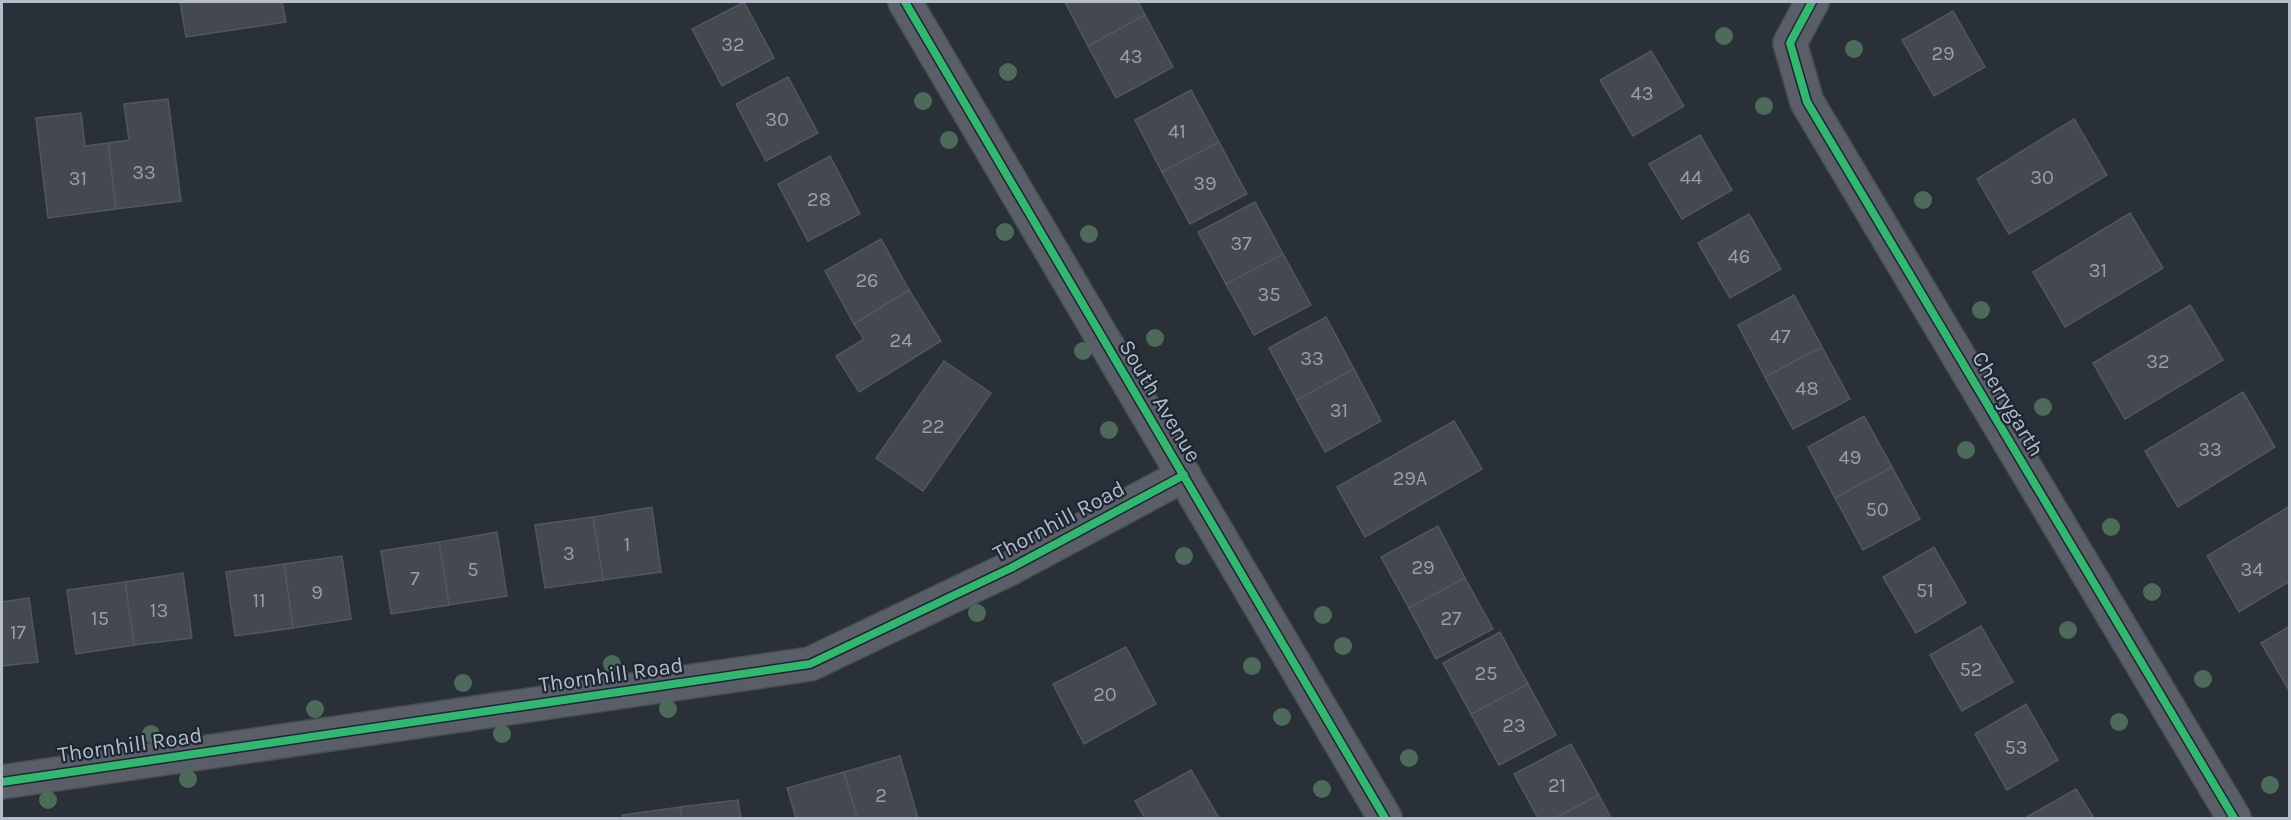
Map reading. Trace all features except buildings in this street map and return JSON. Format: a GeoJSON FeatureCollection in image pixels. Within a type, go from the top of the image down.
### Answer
{"type":"FeatureCollection","features":[{"type":"Feature","properties":{"kind":"street","name":"South Avenue"},"geometry":{"type":"LineString","coordinates":[[905,2],[1385,819]]}},
{"type":"Feature","properties":{"kind":"street","name":"Cherrygarth"},"geometry":{"type":"LineString","coordinates":[[1812,2],[1790,42],[1807,102],[2234,819]]}},
{"type":"Feature","properties":{"kind":"street","name":"Thornhill Road"},"geometry":{"type":"LineString","coordinates":[[2,782],[810,664],[1011,568],[1184,475]]}},
{"type":"Feature","properties":{"kind":"cycle path"},"geometry":{"type":"LineString","coordinates":[[905,2],[1385,818]]}},
{"type":"Feature","properties":{"kind":"cycle path"},"geometry":{"type":"LineString","coordinates":[[1812,2],[1790,43],[1807,102],[2234,818]]}},
{"type":"Feature","properties":{"kind":"cycle path"},"geometry":{"type":"LineString","coordinates":[[2,782],[810,664],[1011,568],[1184,475]]}}]}
